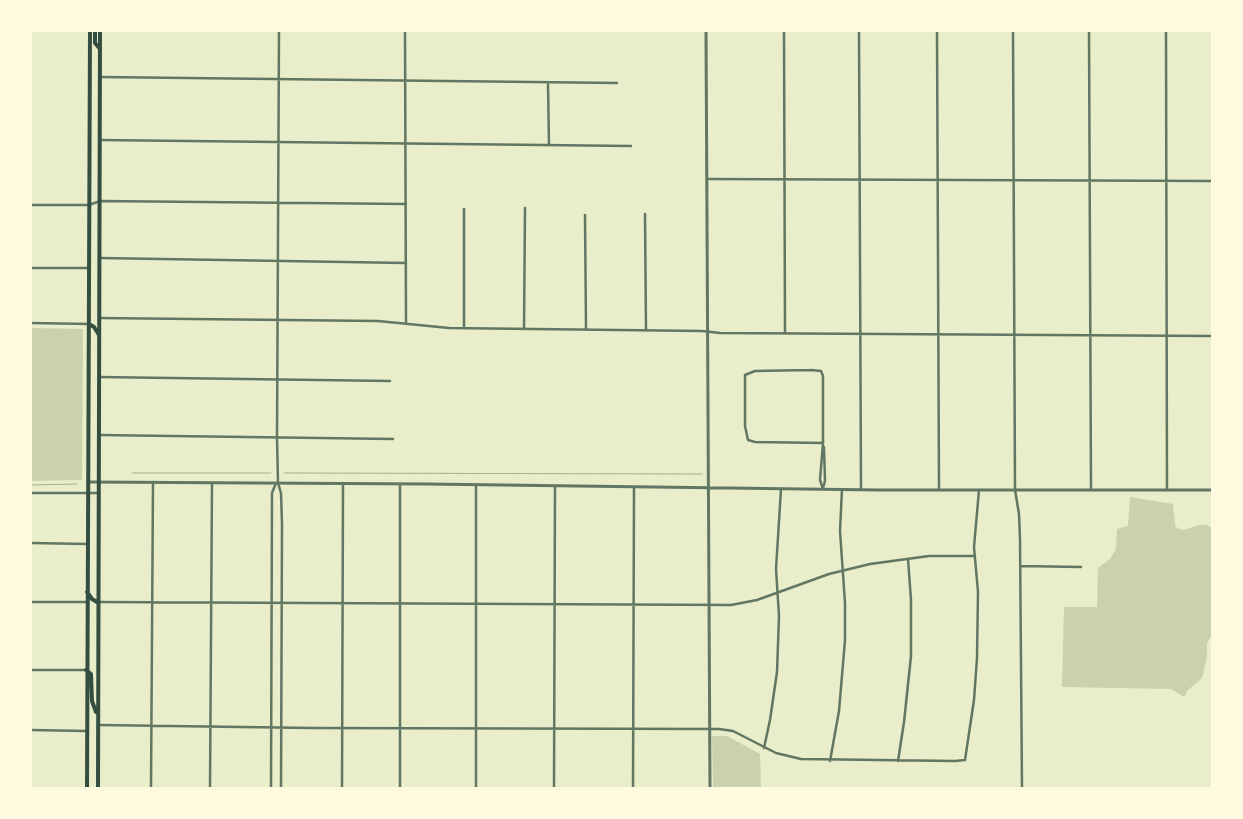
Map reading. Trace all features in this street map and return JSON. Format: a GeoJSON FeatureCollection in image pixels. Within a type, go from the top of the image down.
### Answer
{"type":"FeatureCollection","features":[{"type":"Feature","properties":{"kind":"main road"},"geometry":{"type":"LineString","coordinates":[[87,788],[90,31]]}},
{"type":"Feature","properties":{"kind":"main road"},"geometry":{"type":"LineString","coordinates":[[95,31],[96,43],[100,49]]}},
{"type":"Feature","properties":{"kind":"main road"},"geometry":{"type":"LineString","coordinates":[[98,788],[100,31]]}},
{"type":"Feature","properties":{"kind":"main road"},"geometry":{"type":"LineString","coordinates":[[89,324],[99,334]]}},
{"type":"Feature","properties":{"kind":"main road"},"geometry":{"type":"LineString","coordinates":[[87,592],[92,599],[98,602]]}},
{"type":"Feature","properties":{"kind":"main road"},"geometry":{"type":"LineString","coordinates":[[86,670],[91,674],[92,701],[97,714]]}},
{"type":"Feature","properties":{"kind":"street"},"geometry":{"type":"LineString","coordinates":[[271,788],[272,493],[276,483],[279,320],[279,31]]}},
{"type":"Feature","properties":{"kind":"street"},"geometry":{"type":"LineString","coordinates":[[405,31],[406,323]]}},
{"type":"Feature","properties":{"kind":"street"},"geometry":{"type":"LineString","coordinates":[[706,31],[710,788]]}},
{"type":"Feature","properties":{"kind":"street"},"geometry":{"type":"LineString","coordinates":[[784,31],[785,333]]}},
{"type":"Feature","properties":{"kind":"street"},"geometry":{"type":"LineString","coordinates":[[859,31],[861,489]]}},
{"type":"Feature","properties":{"kind":"street"},"geometry":{"type":"LineString","coordinates":[[937,31],[938,490]]}},
{"type":"Feature","properties":{"kind":"street"},"geometry":{"type":"LineString","coordinates":[[1013,31],[1014,335],[1016,490],[1019,514],[1020,566],[1022,788]]}},
{"type":"Feature","properties":{"kind":"street"},"geometry":{"type":"LineString","coordinates":[[1089,31],[1091,490]]}},
{"type":"Feature","properties":{"kind":"street"},"geometry":{"type":"LineString","coordinates":[[1166,31],[1167,490]]}},
{"type":"Feature","properties":{"kind":"street"},"geometry":{"type":"LineString","coordinates":[[100,77],[548,84],[617,83]]}},
{"type":"Feature","properties":{"kind":"street"},"geometry":{"type":"LineString","coordinates":[[548,84],[549,145]]}},
{"type":"Feature","properties":{"kind":"street"},"geometry":{"type":"LineString","coordinates":[[100,140],[632,146]]}},
{"type":"Feature","properties":{"kind":"street"},"geometry":{"type":"LineString","coordinates":[[707,178],[1212,181]]}},
{"type":"Feature","properties":{"kind":"street"},"geometry":{"type":"LineString","coordinates":[[31,205],[90,205],[100,201],[406,204]]}},
{"type":"Feature","properties":{"kind":"street"},"geometry":{"type":"LineString","coordinates":[[524,329],[525,208]]}},
{"type":"Feature","properties":{"kind":"street"},"geometry":{"type":"LineString","coordinates":[[464,209],[464,328]]}},
{"type":"Feature","properties":{"kind":"street"},"geometry":{"type":"LineString","coordinates":[[645,214],[646,330]]}},
{"type":"Feature","properties":{"kind":"street"},"geometry":{"type":"LineString","coordinates":[[585,215],[586,329]]}},
{"type":"Feature","properties":{"kind":"street"},"geometry":{"type":"LineString","coordinates":[[100,258],[406,263]]}},
{"type":"Feature","properties":{"kind":"street"},"geometry":{"type":"LineString","coordinates":[[31,268],[89,268]]}},
{"type":"Feature","properties":{"kind":"street"},"geometry":{"type":"LineString","coordinates":[[99,318],[279,320],[406,323],[464,328],[708,332],[1212,336]]}},
{"type":"Feature","properties":{"kind":"street"},"geometry":{"type":"LineString","coordinates":[[31,323],[89,324]]}},
{"type":"Feature","properties":{"kind":"street"},"geometry":{"type":"LineString","coordinates":[[823,443],[755,442],[748,440],[745,426],[746,375],[755,370],[821,371],[823,376],[823,443],[820,480],[823,489]]}},
{"type":"Feature","properties":{"kind":"street"},"geometry":{"type":"LineString","coordinates":[[99,377],[390,381]]}},
{"type":"Feature","properties":{"kind":"street"},"geometry":{"type":"LineString","coordinates":[[98,435],[393,439]]}},
{"type":"Feature","properties":{"kind":"street"},"geometry":{"type":"LineString","coordinates":[[88,482],[634,486],[781,489],[1212,490]]}},
{"type":"Feature","properties":{"kind":"street"},"geometry":{"type":"LineString","coordinates":[[151,788],[153,482]]}},
{"type":"Feature","properties":{"kind":"street"},"geometry":{"type":"LineString","coordinates":[[210,788],[212,482]]}},
{"type":"Feature","properties":{"kind":"street"},"geometry":{"type":"LineString","coordinates":[[276,483],[281,493],[281,788]]}},
{"type":"Feature","properties":{"kind":"street"},"geometry":{"type":"LineString","coordinates":[[342,788],[343,484]]}},
{"type":"Feature","properties":{"kind":"street"},"geometry":{"type":"LineString","coordinates":[[400,484],[400,788]]}},
{"type":"Feature","properties":{"kind":"street"},"geometry":{"type":"LineString","coordinates":[[476,485],[476,788]]}},
{"type":"Feature","properties":{"kind":"street"},"geometry":{"type":"LineString","coordinates":[[554,788],[555,486]]}},
{"type":"Feature","properties":{"kind":"street"},"geometry":{"type":"LineString","coordinates":[[633,788],[634,486]]}},
{"type":"Feature","properties":{"kind":"street"},"geometry":{"type":"LineString","coordinates":[[764,748],[777,672],[779,616],[777,542],[781,489]]}},
{"type":"Feature","properties":{"kind":"street"},"geometry":{"type":"LineString","coordinates":[[830,761],[839,711],[843,674],[845,623],[840,531],[842,489]]}},
{"type":"Feature","properties":{"kind":"street"},"geometry":{"type":"LineString","coordinates":[[97,725],[476,729],[719,729],[733,732],[776,753],[801,759],[830,761],[966,760],[974,700],[977,658],[978,592],[974,556],[979,490]]}},
{"type":"Feature","properties":{"kind":"street"},"geometry":{"type":"LineString","coordinates":[[31,493],[98,493]]}},
{"type":"Feature","properties":{"kind":"street"},"geometry":{"type":"LineString","coordinates":[[31,543],[87,544]]}},
{"type":"Feature","properties":{"kind":"street"},"geometry":{"type":"LineString","coordinates":[[98,602],[709,605],[757,600],[842,570],[908,558],[974,556]]}},
{"type":"Feature","properties":{"kind":"street"},"geometry":{"type":"LineString","coordinates":[[898,761],[911,656],[911,600],[908,558]]}},
{"type":"Feature","properties":{"kind":"street"},"geometry":{"type":"LineString","coordinates":[[1020,566],[1082,566]]}},
{"type":"Feature","properties":{"kind":"street"},"geometry":{"type":"LineString","coordinates":[[31,602],[87,602]]}},
{"type":"Feature","properties":{"kind":"street"},"geometry":{"type":"LineString","coordinates":[[31,670],[86,670]]}},
{"type":"Feature","properties":{"kind":"street"},"geometry":{"type":"LineString","coordinates":[[31,730],[86,730]]}},
{"type":"Feature","properties":{"kind":"green space"},"geometry":{"type":"Polygon","coordinates":[[[31,328],[83,329],[82,480],[31,481],[31,328]]]}},
{"type":"Feature","properties":{"kind":"green space"},"geometry":{"type":"Polygon","coordinates":[[[1130,497],[1173,504],[1175,525],[1178,529],[1183,530],[1200,525],[1212,528],[1212,635],[1207,643],[1207,658],[1202,678],[1187,691],[1184,697],[1171,689],[1062,687],[1064,607],[1097,607],[1098,568],[1110,559],[1116,549],[1117,529],[1128,526],[1130,497]]]}},
{"type":"Feature","properties":{"kind":"green space"},"geometry":{"type":"Polygon","coordinates":[[[712,736],[727,736],[760,754],[761,788],[713,788],[712,736]]]}},
{"type":"Feature","properties":{"kind":"waterway"},"geometry":{"type":"LineString","coordinates":[[133,473],[271,473]]}},
{"type":"Feature","properties":{"kind":"waterway"},"geometry":{"type":"LineString","coordinates":[[284,473],[702,474]]}},
{"type":"Feature","properties":{"kind":"waterway"},"geometry":{"type":"LineString","coordinates":[[31,485],[77,484]]}}]}
